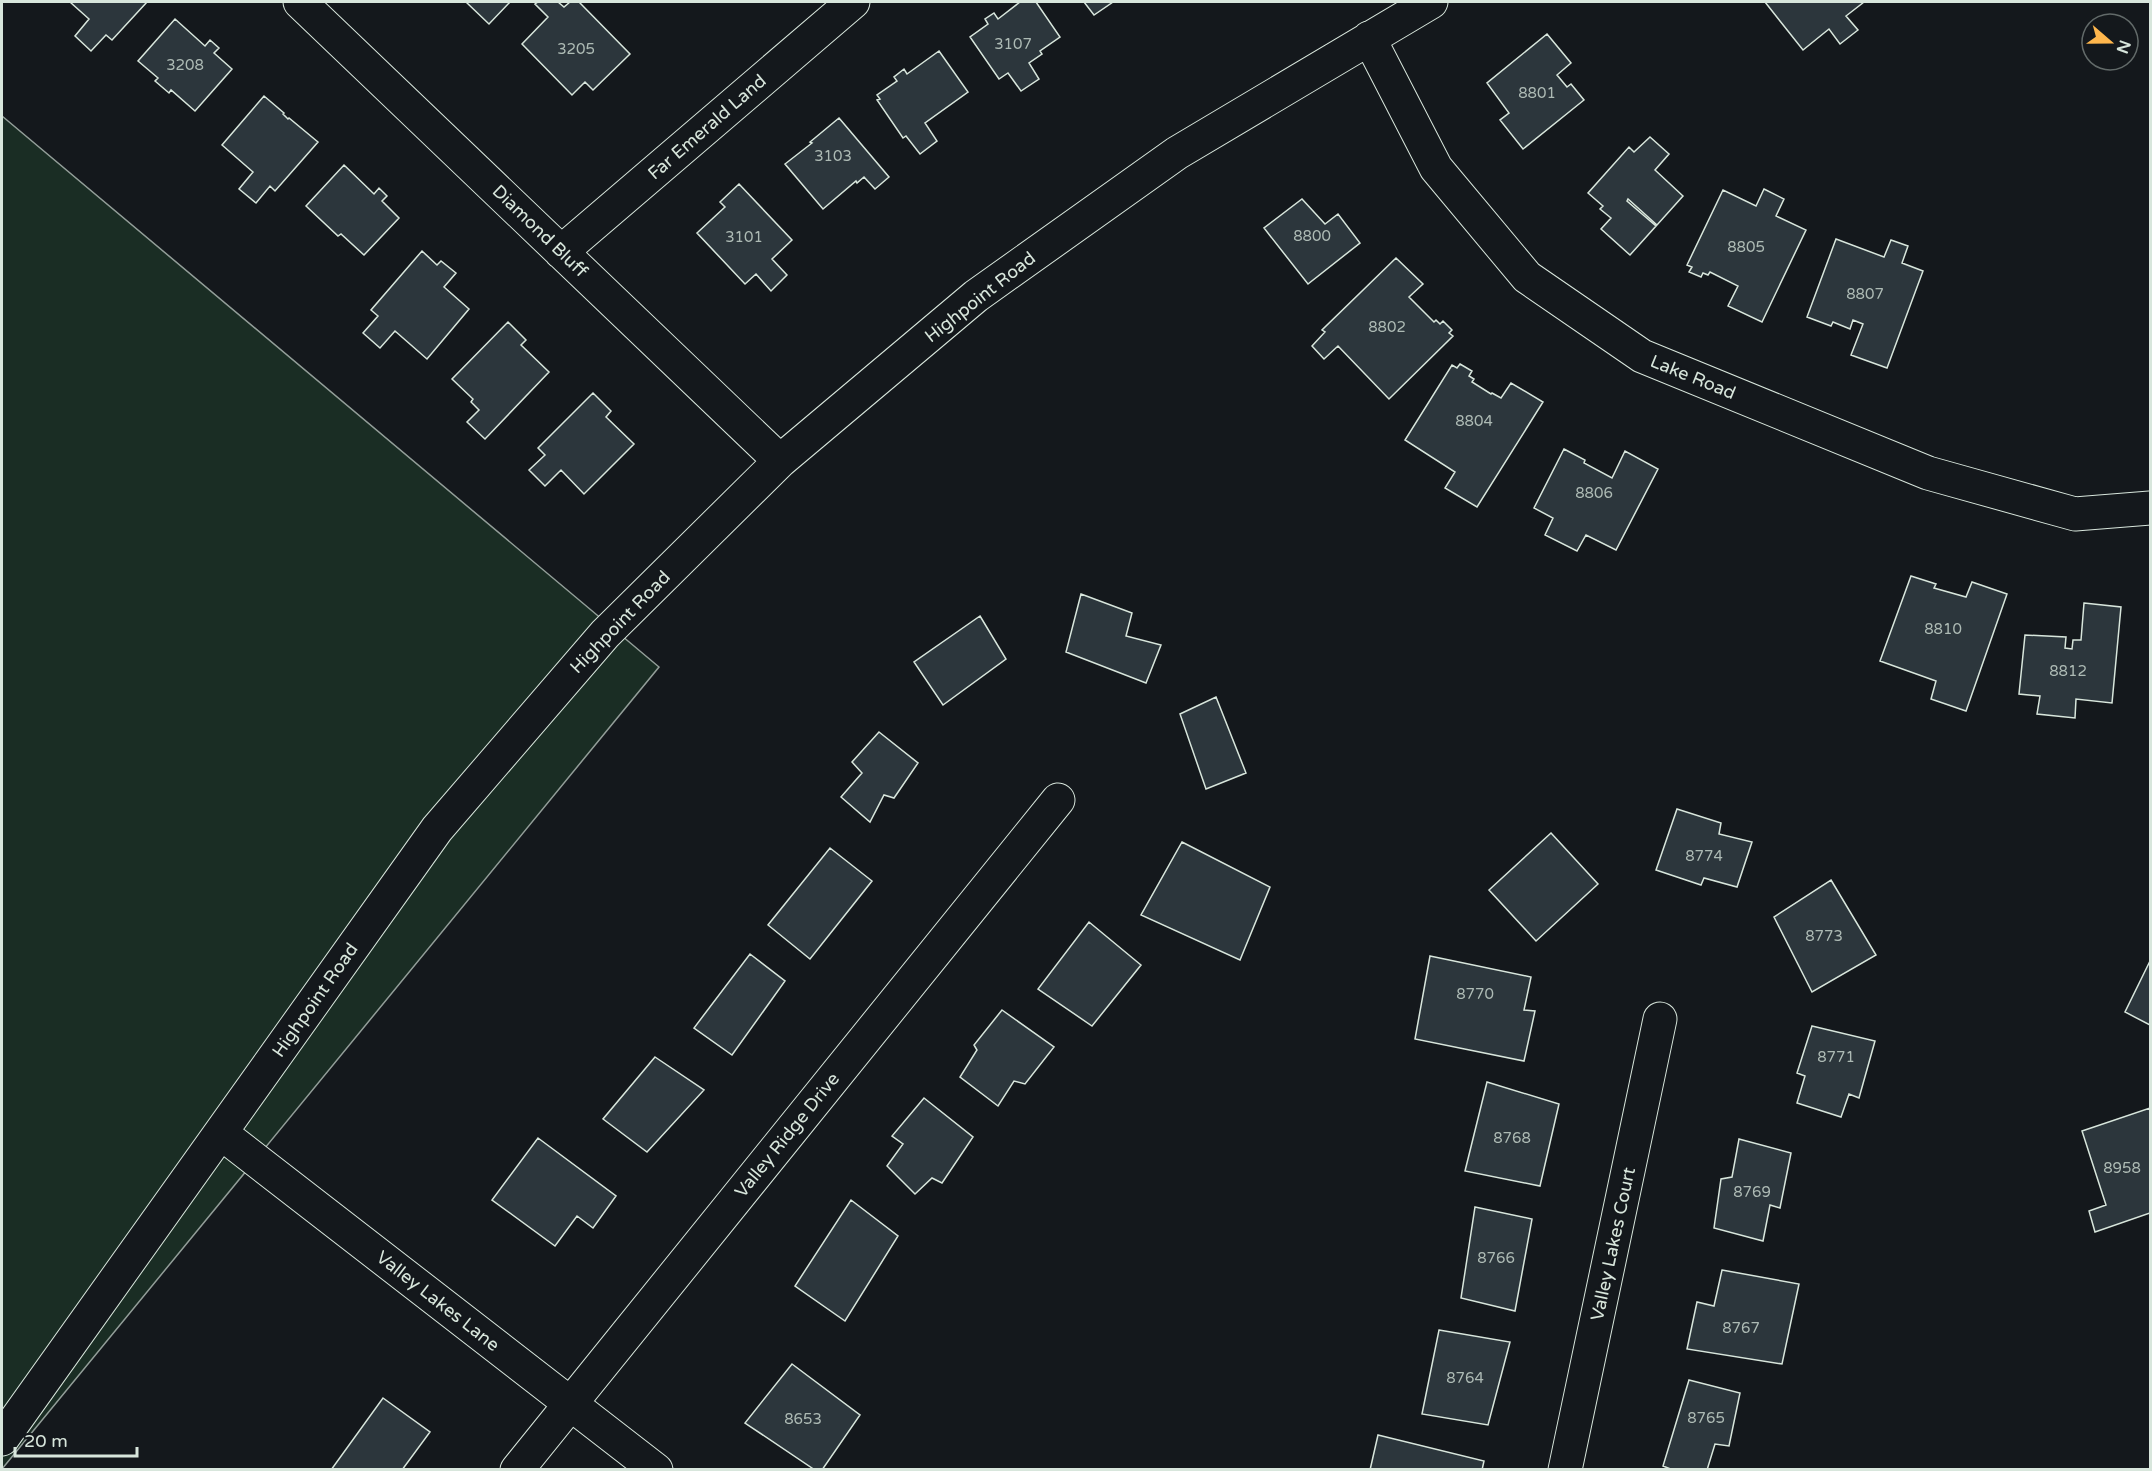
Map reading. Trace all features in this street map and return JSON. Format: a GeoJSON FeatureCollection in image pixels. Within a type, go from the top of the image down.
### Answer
{"type":"FeatureCollection","features":[{"type":"Feature","properties":{"kind":"street","name":"Diamond Bluff"},"geometry":{"type":"LineString","coordinates":[[300,2],[780,461]]}},
{"type":"Feature","properties":{"kind":"street","name":"Far Emerald Land"},"geometry":{"type":"LineString","coordinates":[[561,252],[853,2]]}},
{"type":"Feature","properties":{"kind":"street","name":"Highpoint Road"},"geometry":{"type":"LineString","coordinates":[[2,1439],[437,829],[605,634],[780,461],[976,296],[1177,153],[1431,2]]}},
{"type":"Feature","properties":{"kind":"street","name":"Lake Road"},"geometry":{"type":"LineString","coordinates":[[1370,38],[1436,168],[1527,277],[1642,356],[1928,473],[2074,514],[2151,508]]}},
{"type":"Feature","properties":{"kind":"street","name":"Valley Ridge Drive"},"geometry":{"type":"LineString","coordinates":[[517,1470],[1058,800]]}},
{"type":"Feature","properties":{"kind":"street","name":"Valley Lakes Court"},"geometry":{"type":"LineString","coordinates":[[1565,1470],[1660,1019]]}},
{"type":"Feature","properties":{"kind":"street","name":"Valley Lakes Lane"},"geometry":{"type":"LineString","coordinates":[[220,1133],[656,1470]]}},
{"type":"Feature","properties":{"kind":"green space"},"geometry":{"type":"Polygon","coordinates":[[[2,116],[659,667],[2,1469],[2,116]]]}},
{"type":"Feature","properties":{"kind":"building"},"geometry":{"type":"Polygon","coordinates":[[[70,2],[147,2],[112,40],[106,35],[91,51],[75,36],[89,19],[70,2]]]}},
{"type":"Feature","properties":{"kind":"building"},"geometry":{"type":"Polygon","coordinates":[[[466,2],[510,2],[489,24],[466,2]]]}},
{"type":"Feature","properties":{"kind":"building"},"geometry":{"type":"Polygon","coordinates":[[[558,2],[564,7],[570,2],[579,2],[630,54],[593,90],[585,82],[572,95],[522,44],[548,17],[535,4],[558,2]]]}},
{"type":"Feature","properties":{"kind":"building"},"geometry":{"type":"Polygon","coordinates":[[[1020,2],[1036,2],[1060,37],[1040,51],[1042,54],[1029,63],[1039,79],[1021,91],[1008,73],[999,79],[970,37],[988,24],[985,19],[994,13],[998,19],[1020,2]]]}},
{"type":"Feature","properties":{"kind":"building"},"geometry":{"type":"Polygon","coordinates":[[[1084,2],[1113,2],[1094,15],[1084,2]]]}},
{"type":"Feature","properties":{"kind":"building"},"geometry":{"type":"Polygon","coordinates":[[[1765,2],[1864,2],[1846,16],[1858,30],[1840,44],[1829,29],[1803,50],[1765,2]]]}},
{"type":"Feature","properties":{"kind":"building"},"geometry":{"type":"Polygon","coordinates":[[[175,19],[205,46],[210,40],[219,48],[214,53],[232,69],[195,111],[171,90],[169,93],[155,81],[158,78],[138,61],[175,19]]]}},
{"type":"Feature","properties":{"kind":"building"},"geometry":{"type":"Polygon","coordinates":[[[1547,34],[1571,63],[1557,75],[1567,87],[1571,84],[1584,100],[1523,149],[1500,120],[1509,113],[1487,83],[1547,34]]]}},
{"type":"Feature","properties":{"kind":"building"},"geometry":{"type":"Polygon","coordinates":[[[939,51],[968,92],[925,123],[937,141],[920,154],[906,136],[903,138],[877,100],[880,99],[877,95],[897,81],[894,77],[904,69],[907,74],[939,51]]]}},
{"type":"Feature","properties":{"kind":"building"},"geometry":{"type":"Polygon","coordinates":[[[264,96],[288,119],[318,142],[275,191],[270,186],[256,203],[239,189],[253,172],[222,145],[264,96]]]}},
{"type":"Feature","properties":{"kind":"building"},"geometry":{"type":"Polygon","coordinates":[[[839,118],[889,177],[875,189],[864,177],[823,209],[785,164],[839,118]]]}},
{"type":"Feature","properties":{"kind":"building"},"geometry":{"type":"Polygon","coordinates":[[[1650,137],[1669,154],[1655,170],[1683,196],[1657,225],[1628,199],[1627,201],[1656,226],[1630,255],[1601,229],[1611,218],[1600,209],[1603,206],[1588,193],[1629,147],[1634,152],[1650,137]]]}},
{"type":"Feature","properties":{"kind":"building"},"geometry":{"type":"Polygon","coordinates":[[[344,165],[374,194],[379,188],[387,196],[382,201],[399,218],[364,255],[341,234],[338,236],[306,206],[344,165]]]}},
{"type":"Feature","properties":{"kind":"building"},"geometry":{"type":"Polygon","coordinates":[[[739,184],[792,240],[772,259],[787,275],[771,291],[756,274],[745,284],[697,233],[725,207],[720,202],[739,184]]]}},
{"type":"Feature","properties":{"kind":"building"},"geometry":{"type":"Polygon","coordinates":[[[1764,189],[1784,199],[1776,216],[1806,230],[1762,322],[1728,306],[1738,286],[1710,272],[1708,275],[1703,273],[1701,277],[1689,272],[1692,267],[1687,265],[1723,190],[1756,206],[1764,189]]]}},
{"type":"Feature","properties":{"kind":"building"},"geometry":{"type":"Polygon","coordinates":[[[1302,199],[1325,224],[1338,214],[1360,243],[1308,284],[1264,228],[1302,199]]]}},
{"type":"Feature","properties":{"kind":"building"},"geometry":{"type":"Polygon","coordinates":[[[1836,239],[1884,257],[1891,240],[1908,246],[1902,263],[1923,271],[1887,368],[1851,355],[1863,324],[1853,320],[1850,329],[1833,322],[1831,326],[1807,317],[1836,239]]]}},
{"type":"Feature","properties":{"kind":"building"},"geometry":{"type":"Polygon","coordinates":[[[422,251],[437,265],[441,261],[456,273],[444,287],[469,309],[427,359],[395,331],[380,348],[363,333],[378,316],[371,310],[422,251]]]}},
{"type":"Feature","properties":{"kind":"building"},"geometry":{"type":"Polygon","coordinates":[[[1396,258],[1423,284],[1409,297],[1434,322],[1436,320],[1440,324],[1443,321],[1452,330],[1449,333],[1453,336],[1389,399],[1338,346],[1324,359],[1312,346],[1325,332],[1322,330],[1396,258]]]}},
{"type":"Feature","properties":{"kind":"building"},"geometry":{"type":"Polygon","coordinates":[[[508,322],[526,340],[521,345],[549,372],[485,439],[467,422],[479,410],[471,402],[473,399],[452,379],[508,322]]]}},
{"type":"Feature","properties":{"kind":"building"},"geometry":{"type":"Polygon","coordinates":[[[1460,364],[1472,371],[1469,376],[1474,379],[1472,382],[1491,394],[1501,398],[1511,383],[1543,402],[1477,507],[1445,488],[1455,472],[1405,440],[1452,365],[1457,368],[1460,364]]]}},
{"type":"Feature","properties":{"kind":"building"},"geometry":{"type":"Polygon","coordinates":[[[593,393],[611,411],[606,417],[634,444],[584,494],[561,470],[545,486],[529,470],[545,455],[538,448],[593,393]]]}},
{"type":"Feature","properties":{"kind":"building"},"geometry":{"type":"Polygon","coordinates":[[[1564,449],[1612,478],[1625,451],[1658,469],[1616,550],[1586,535],[1577,551],[1545,535],[1553,518],[1534,508],[1564,449]]]}},
{"type":"Feature","properties":{"kind":"building"},"geometry":{"type":"Polygon","coordinates":[[[1911,576],[1936,584],[1934,588],[1966,597],[1972,582],[2007,594],[1966,711],[1931,699],[1936,681],[1880,661],[1911,576]]]}},
{"type":"Feature","properties":{"kind":"building"},"geometry":{"type":"Polygon","coordinates":[[[1081,594],[1132,613],[1126,636],[1161,645],[1146,683],[1066,652],[1081,594]]]}},
{"type":"Feature","properties":{"kind":"building"},"geometry":{"type":"Polygon","coordinates":[[[2084,603],[2121,607],[2112,703],[2076,699],[2075,718],[2037,714],[2040,696],[2019,694],[2025,635],[2066,637],[2065,648],[2072,649],[2073,640],[2081,640],[2084,603]]]}},
{"type":"Feature","properties":{"kind":"building"},"geometry":{"type":"Polygon","coordinates":[[[980,616],[1006,659],[943,705],[914,662],[980,616]]]}},
{"type":"Feature","properties":{"kind":"building"},"geometry":{"type":"Polygon","coordinates":[[[1216,697],[1246,773],[1206,789],[1180,714],[1216,697]]]}},
{"type":"Feature","properties":{"kind":"building"},"geometry":{"type":"Polygon","coordinates":[[[879,732],[918,763],[894,798],[884,795],[870,822],[841,797],[862,773],[852,762],[879,732]]]}},
{"type":"Feature","properties":{"kind":"building"},"geometry":{"type":"Polygon","coordinates":[[[1677,809],[1721,823],[1719,834],[1752,842],[1737,887],[1704,878],[1701,885],[1656,870],[1677,809]]]}},
{"type":"Feature","properties":{"kind":"building"},"geometry":{"type":"Polygon","coordinates":[[[1551,833],[1598,884],[1536,941],[1489,890],[1551,833]]]}},
{"type":"Feature","properties":{"kind":"building"},"geometry":{"type":"Polygon","coordinates":[[[1182,842],[1270,887],[1240,960],[1141,915],[1182,842]]]}},
{"type":"Feature","properties":{"kind":"building"},"geometry":{"type":"Polygon","coordinates":[[[830,848],[872,881],[810,959],[768,925],[830,848]]]}},
{"type":"Feature","properties":{"kind":"building"},"geometry":{"type":"Polygon","coordinates":[[[1831,880],[1876,955],[1812,992],[1774,917],[1831,880]]]}},
{"type":"Feature","properties":{"kind":"building"},"geometry":{"type":"Polygon","coordinates":[[[1089,922],[1141,965],[1092,1026],[1038,989],[1089,922]]]}},
{"type":"Feature","properties":{"kind":"building"},"geometry":{"type":"Polygon","coordinates":[[[750,954],[785,981],[732,1055],[694,1028],[750,954]]]}},
{"type":"Feature","properties":{"kind":"building"},"geometry":{"type":"Polygon","coordinates":[[[1430,956],[1531,977],[1524,1010],[1535,1011],[1524,1061],[1415,1039],[1430,956]]]}},
{"type":"Feature","properties":{"kind":"building"},"geometry":{"type":"Polygon","coordinates":[[[2150,961],[2150,1025],[2125,1012],[2150,961]]]}},
{"type":"Feature","properties":{"kind":"building"},"geometry":{"type":"Polygon","coordinates":[[[1002,1010],[1054,1047],[1025,1084],[1014,1081],[998,1106],[960,1077],[977,1050],[974,1045],[1002,1010]]]}},
{"type":"Feature","properties":{"kind":"building"},"geometry":{"type":"Polygon","coordinates":[[[1812,1026],[1875,1041],[1859,1098],[1849,1094],[1841,1117],[1797,1103],[1805,1076],[1797,1073],[1812,1026]]]}},
{"type":"Feature","properties":{"kind":"building"},"geometry":{"type":"Polygon","coordinates":[[[655,1057],[704,1090],[647,1152],[603,1119],[655,1057]]]}},
{"type":"Feature","properties":{"kind":"building"},"geometry":{"type":"Polygon","coordinates":[[[1487,1082],[1559,1104],[1540,1186],[1465,1171],[1487,1082]]]}},
{"type":"Feature","properties":{"kind":"building"},"geometry":{"type":"Polygon","coordinates":[[[924,1098],[973,1137],[942,1183],[932,1178],[915,1194],[887,1166],[903,1144],[892,1136],[924,1098]]]}},
{"type":"Feature","properties":{"kind":"building"},"geometry":{"type":"Polygon","coordinates":[[[2150,1108],[2150,1213],[2095,1232],[2089,1211],[2106,1205],[2082,1131],[2150,1108]]]}},
{"type":"Feature","properties":{"kind":"building"},"geometry":{"type":"Polygon","coordinates":[[[538,1138],[616,1196],[593,1228],[577,1216],[555,1246],[492,1200],[538,1138]]]}},
{"type":"Feature","properties":{"kind":"building"},"geometry":{"type":"Polygon","coordinates":[[[1739,1139],[1791,1153],[1780,1208],[1770,1205],[1763,1241],[1714,1228],[1721,1179],[1732,1177],[1739,1139]]]}},
{"type":"Feature","properties":{"kind":"building"},"geometry":{"type":"Polygon","coordinates":[[[851,1200],[898,1236],[845,1321],[795,1286],[851,1200]]]}},
{"type":"Feature","properties":{"kind":"building"},"geometry":{"type":"Polygon","coordinates":[[[1475,1207],[1532,1219],[1515,1311],[1461,1298],[1475,1207]]]}},
{"type":"Feature","properties":{"kind":"building"},"geometry":{"type":"Polygon","coordinates":[[[1722,1270],[1799,1284],[1782,1364],[1687,1349],[1697,1302],[1714,1306],[1722,1270]]]}},
{"type":"Feature","properties":{"kind":"building"},"geometry":{"type":"Polygon","coordinates":[[[1439,1330],[1510,1342],[1488,1425],[1422,1414],[1439,1330]]]}},
{"type":"Feature","properties":{"kind":"building"},"geometry":{"type":"Polygon","coordinates":[[[792,1364],[860,1415],[822,1470],[815,1470],[745,1423],[792,1364]]]}},
{"type":"Feature","properties":{"kind":"building"},"geometry":{"type":"Polygon","coordinates":[[[1689,1380],[1740,1393],[1729,1446],[1715,1444],[1707,1470],[1673,1470],[1663,1466],[1689,1380]]]}},
{"type":"Feature","properties":{"kind":"building"},"geometry":{"type":"Polygon","coordinates":[[[383,1398],[430,1432],[402,1470],[331,1470],[383,1398]]]}},
{"type":"Feature","properties":{"kind":"building"},"geometry":{"type":"Polygon","coordinates":[[[1378,1435],[1484,1461],[1482,1470],[1370,1470],[1378,1435]]]}}]}
